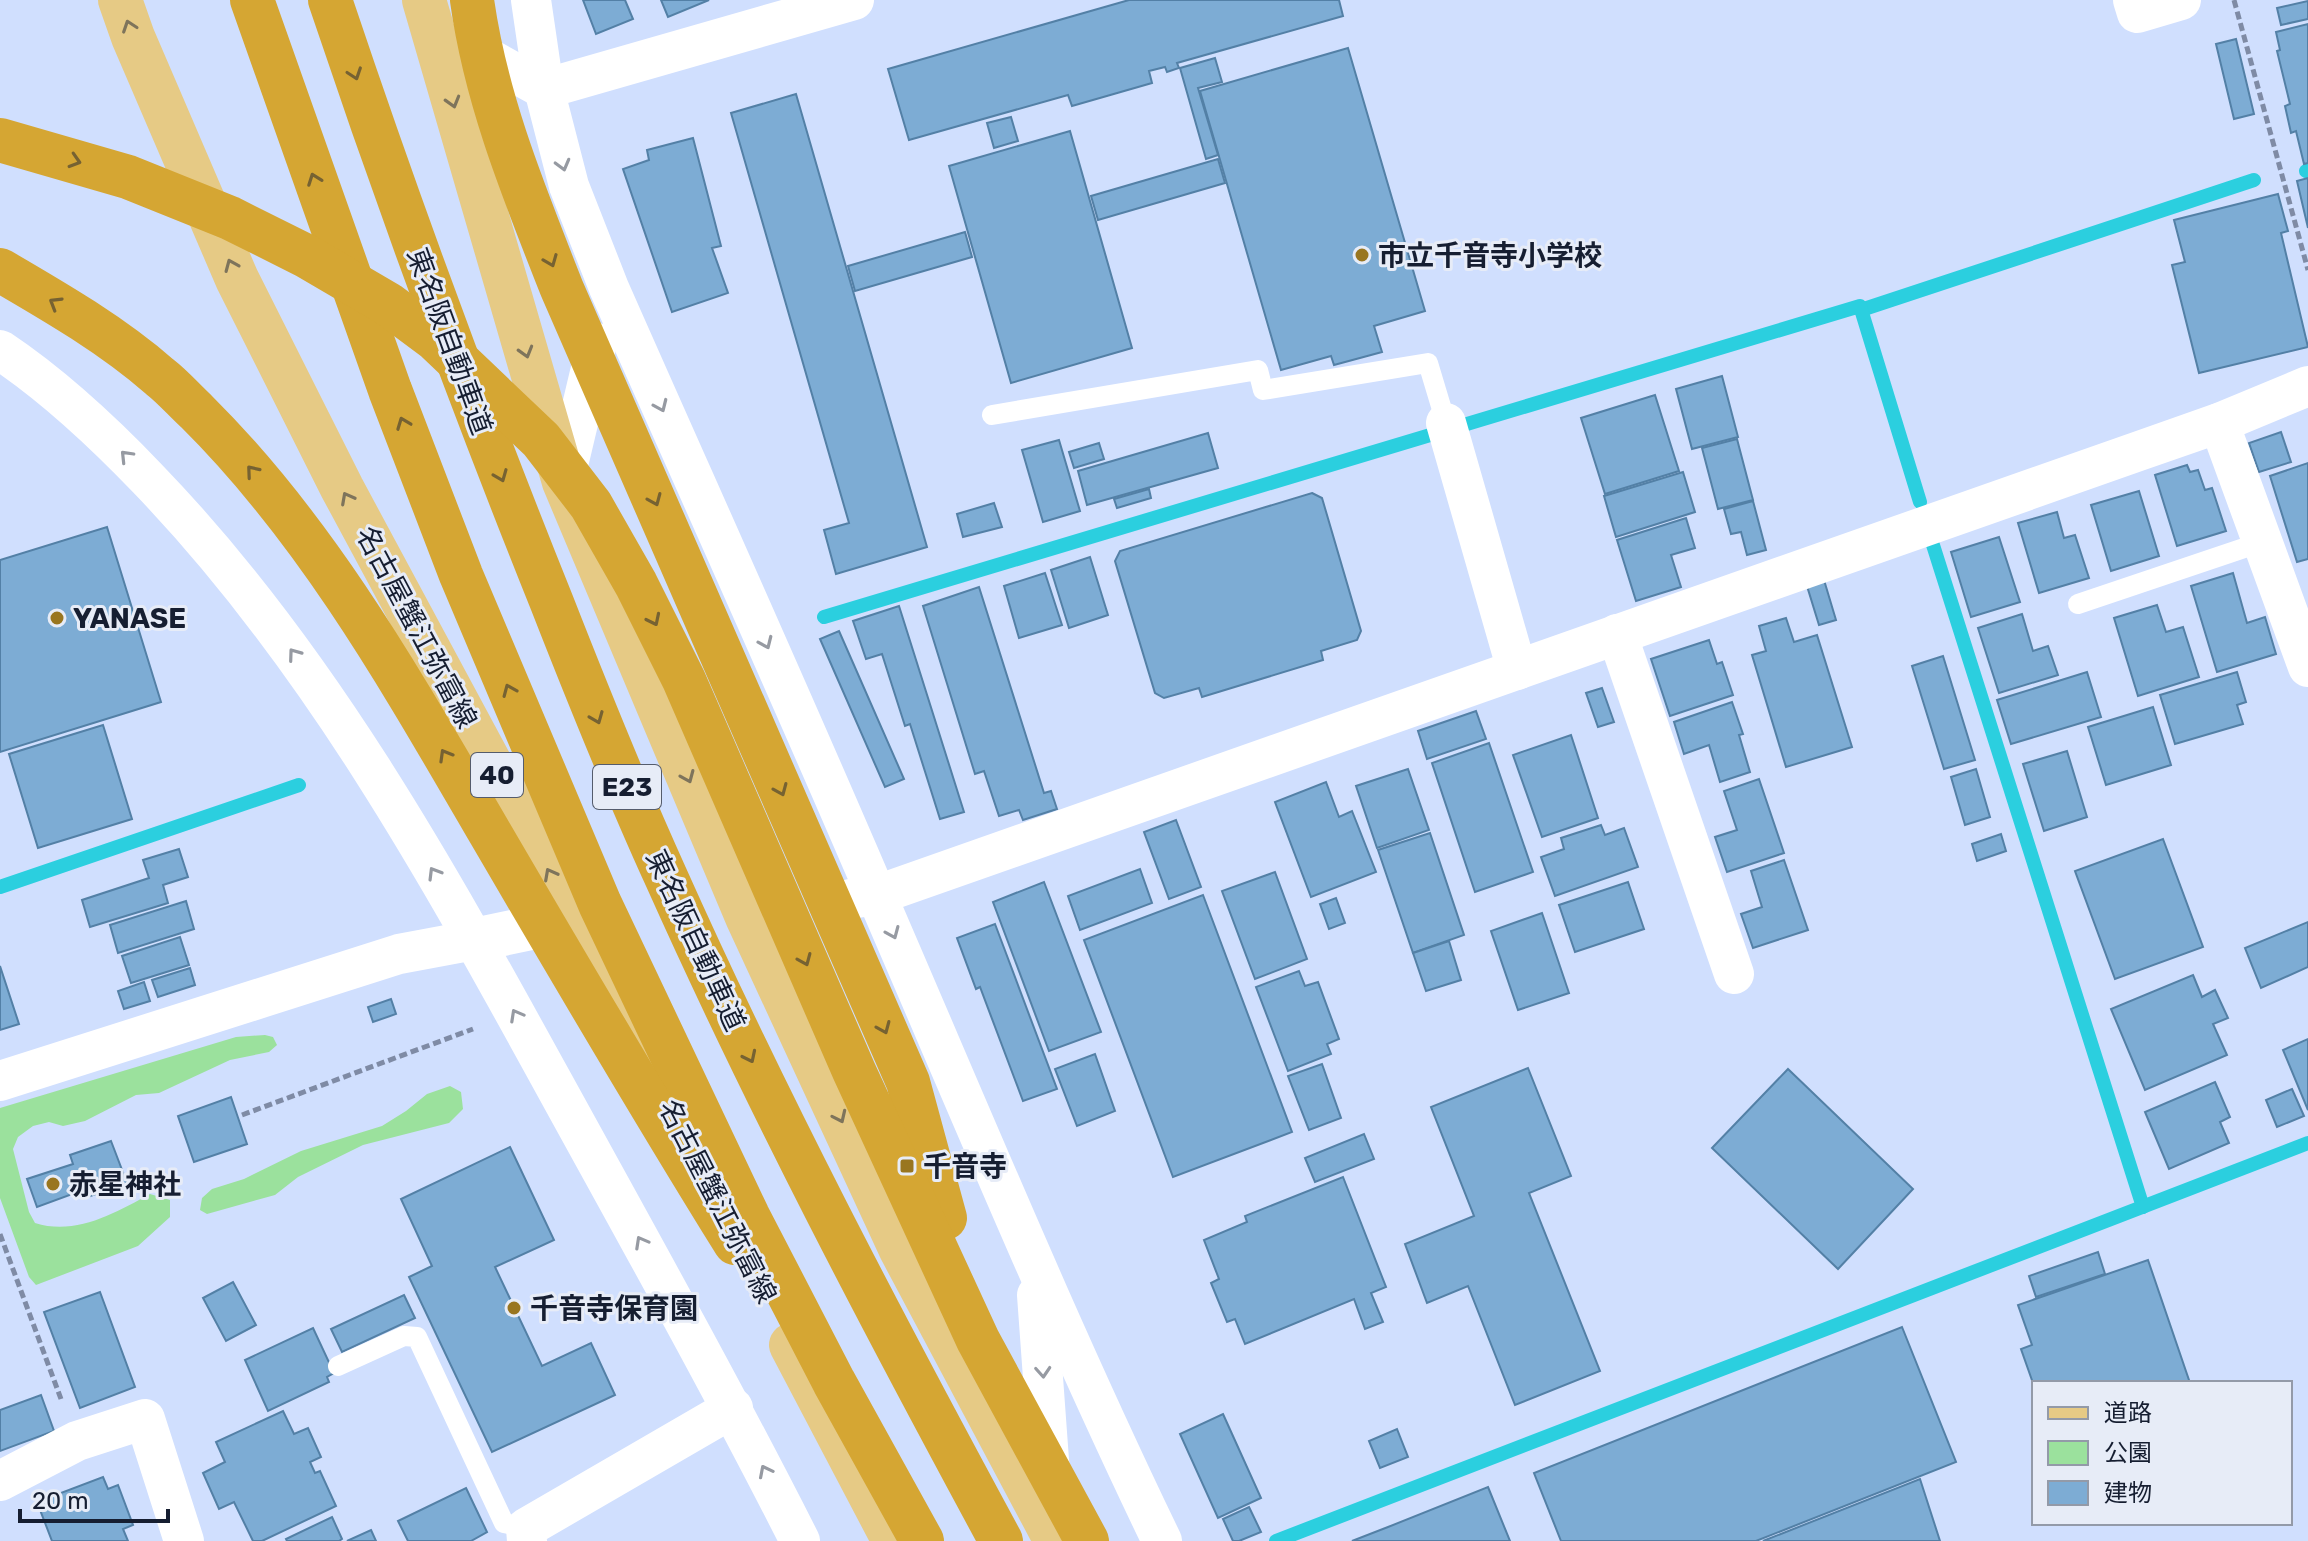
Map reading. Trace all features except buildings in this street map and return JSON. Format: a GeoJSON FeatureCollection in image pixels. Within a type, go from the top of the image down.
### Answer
{"type":"FeatureCollection","features":[{"type":"Feature","properties":{"kind":"highway","name":"東名阪自動車道"},"geometry":{"type":"LineString","coordinates":[[330,0],[467,391],[605,738],[734,1023],[820,1200],[1001,1541]]}},
{"type":"Feature","properties":{"kind":"highway"},"geometry":{"type":"LineString","coordinates":[[472,0],[476,33],[495,108],[562,289],[908,1082],[978,1340]]}},
{"type":"Feature","properties":{"kind":"highway","name":"E23"},"geometry":{"type":"LineString","coordinates":[[255,11],[390,390],[461,575],[600,904],[748,1216],[921,1541]]}},
{"type":"Feature","properties":{"kind":"highway"},"geometry":{"type":"LineString","coordinates":[[0,140],[128,177],[230,218],[306,256],[388,304],[435,339],[541,440],[591,505],[636,584],[684,680],[854,1071],[1066,1540]]}},
{"type":"Feature","properties":{"kind":"highway"},"geometry":{"type":"LineString","coordinates":[[0,270],[85,321],[160,376],[232,447],[299,528],[359,613],[632,1078],[921,1541]]}},
{"type":"Feature","properties":{"kind":"main road","name":"名古屋蟹江弥富線"},"geometry":{"type":"LineString","coordinates":[[120,0],[237,279],[342,488],[574,919],[894,1541]]}},
{"type":"Feature","properties":{"kind":"main road"},"geometry":{"type":"LineString","coordinates":[[427,13],[564,482],[747,917],[901,1250],[1066,1540]]}},
{"type":"Feature","properties":{"kind":"street"},"geometry":{"type":"LineString","coordinates":[[531,0],[544,89],[569,186],[609,288],[877,895],[1036,1267],[1108,1430],[1162,1541]]}},
{"type":"Feature","properties":{"kind":"street"},"geometry":{"type":"LineString","coordinates":[[427,13],[544,89],[854,0]]}},
{"type":"Feature","properties":{"kind":"street"},"geometry":{"type":"LineString","coordinates":[[2133,0],[2137,13],[2181,0]]}},
{"type":"Feature","properties":{"kind":"street"},"geometry":{"type":"LineString","coordinates":[[564,482],[609,288]]}},
{"type":"Feature","properties":{"kind":"street"},"geometry":{"type":"LineString","coordinates":[[0,350],[98,428],[179,511],[255,600],[323,696],[401,817],[474,940],[733,1408],[800,1541]]}},
{"type":"Feature","properties":{"kind":"street"},"geometry":{"type":"LineString","coordinates":[[747,917],[877,895],[2219,423],[2308,386]]}},
{"type":"Feature","properties":{"kind":"street"},"geometry":{"type":"LineString","coordinates":[[2219,423],[2308,667]]}},
{"type":"Feature","properties":{"kind":"street"},"geometry":{"type":"LineString","coordinates":[[1448,431],[1517,670]]}},
{"type":"Feature","properties":{"kind":"street"},"geometry":{"type":"LineString","coordinates":[[1617,634],[1734,974]]}},
{"type":"Feature","properties":{"kind":"street"},"geometry":{"type":"LineString","coordinates":[[0,1081],[387,958],[574,919]]}},
{"type":"Feature","properties":{"kind":"street"},"geometry":{"type":"LineString","coordinates":[[1036,1267],[1066,1540]]}},
{"type":"Feature","properties":{"kind":"street"},"geometry":{"type":"LineString","coordinates":[[527,1534],[733,1408]]}},
{"type":"Feature","properties":{"kind":"street"},"geometry":{"type":"LineString","coordinates":[[0,1481],[77,1441],[145,1419],[184,1541]]}},
{"type":"Feature","properties":{"kind":"lane"},"geometry":{"type":"LineString","coordinates":[[992,415],[1258,370],[1263,390],[1428,363],[1448,431]]}},
{"type":"Feature","properties":{"kind":"lane"},"geometry":{"type":"LineString","coordinates":[[2078,604],[2262,542]]}},
{"type":"Feature","properties":{"kind":"lane"},"geometry":{"type":"LineString","coordinates":[[338,1366],[404,1336],[417,1337],[504,1523],[527,1534]]}},
{"type":"Feature","properties":{"kind":"path"},"geometry":{"type":"LineString","coordinates":[[2234,0],[2308,270]]}},
{"type":"Feature","properties":{"kind":"path"},"geometry":{"type":"LineString","coordinates":[[242,1115],[515,1013]]}},
{"type":"Feature","properties":{"kind":"path"},"geometry":{"type":"LineString","coordinates":[[0,1234],[77,1441]]}},
{"type":"Feature","properties":{"kind":"green space"},"geometry":{"type":"Polygon","coordinates":[[[236,1037],[273,1037],[277,1045],[269,1052],[230,1060],[159,1093],[136,1095],[85,1121],[63,1126],[49,1122],[33,1126],[18,1137],[13,1149],[29,1212],[35,1223],[65,1227],[80,1225],[109,1215],[150,1194],[170,1200],[170,1217],[138,1246],[36,1285],[29,1277],[0,1198],[0,1108],[236,1037]]]}},
{"type":"Feature","properties":{"kind":"green space"},"geometry":{"type":"Polygon","coordinates":[[[450,1086],[461,1092],[463,1109],[449,1123],[363,1145],[298,1177],[275,1195],[207,1214],[200,1210],[202,1198],[212,1189],[244,1179],[301,1151],[382,1126],[427,1094],[450,1086]]]}},
{"type":"Feature","properties":{"kind":"waterway"},"geometry":{"type":"LineString","coordinates":[[1861,310],[2254,180]]}},
{"type":"Feature","properties":{"kind":"waterway"},"geometry":{"type":"LineString","coordinates":[[824,617],[1860,306],[1920,502]]}},
{"type":"Feature","properties":{"kind":"waterway"},"geometry":{"type":"LineString","coordinates":[[1933,545],[2143,1207]]}},
{"type":"Feature","properties":{"kind":"waterway"},"geometry":{"type":"LineString","coordinates":[[0,887],[299,785]]}},
{"type":"Feature","properties":{"kind":"waterway"},"geometry":{"type":"LineString","coordinates":[[1276,1541],[2308,1143]]}},
{"type":"Feature","properties":{"kind":"place","name":"市立千音寺小学校"},"geometry":{"type":"Point","coordinates":[1362,255]}},
{"type":"Feature","properties":{"kind":"place","name":"YANASE"},"geometry":{"type":"Point","coordinates":[57,618]}},
{"type":"Feature","properties":{"kind":"place","name":"千音寺"},"geometry":{"type":"Point","coordinates":[907,1166]}},
{"type":"Feature","properties":{"kind":"place","name":"赤星神社"},"geometry":{"type":"Point","coordinates":[53,1184]}},
{"type":"Feature","properties":{"kind":"place","name":"千音寺保育園"},"geometry":{"type":"Point","coordinates":[514,1308]}}]}
